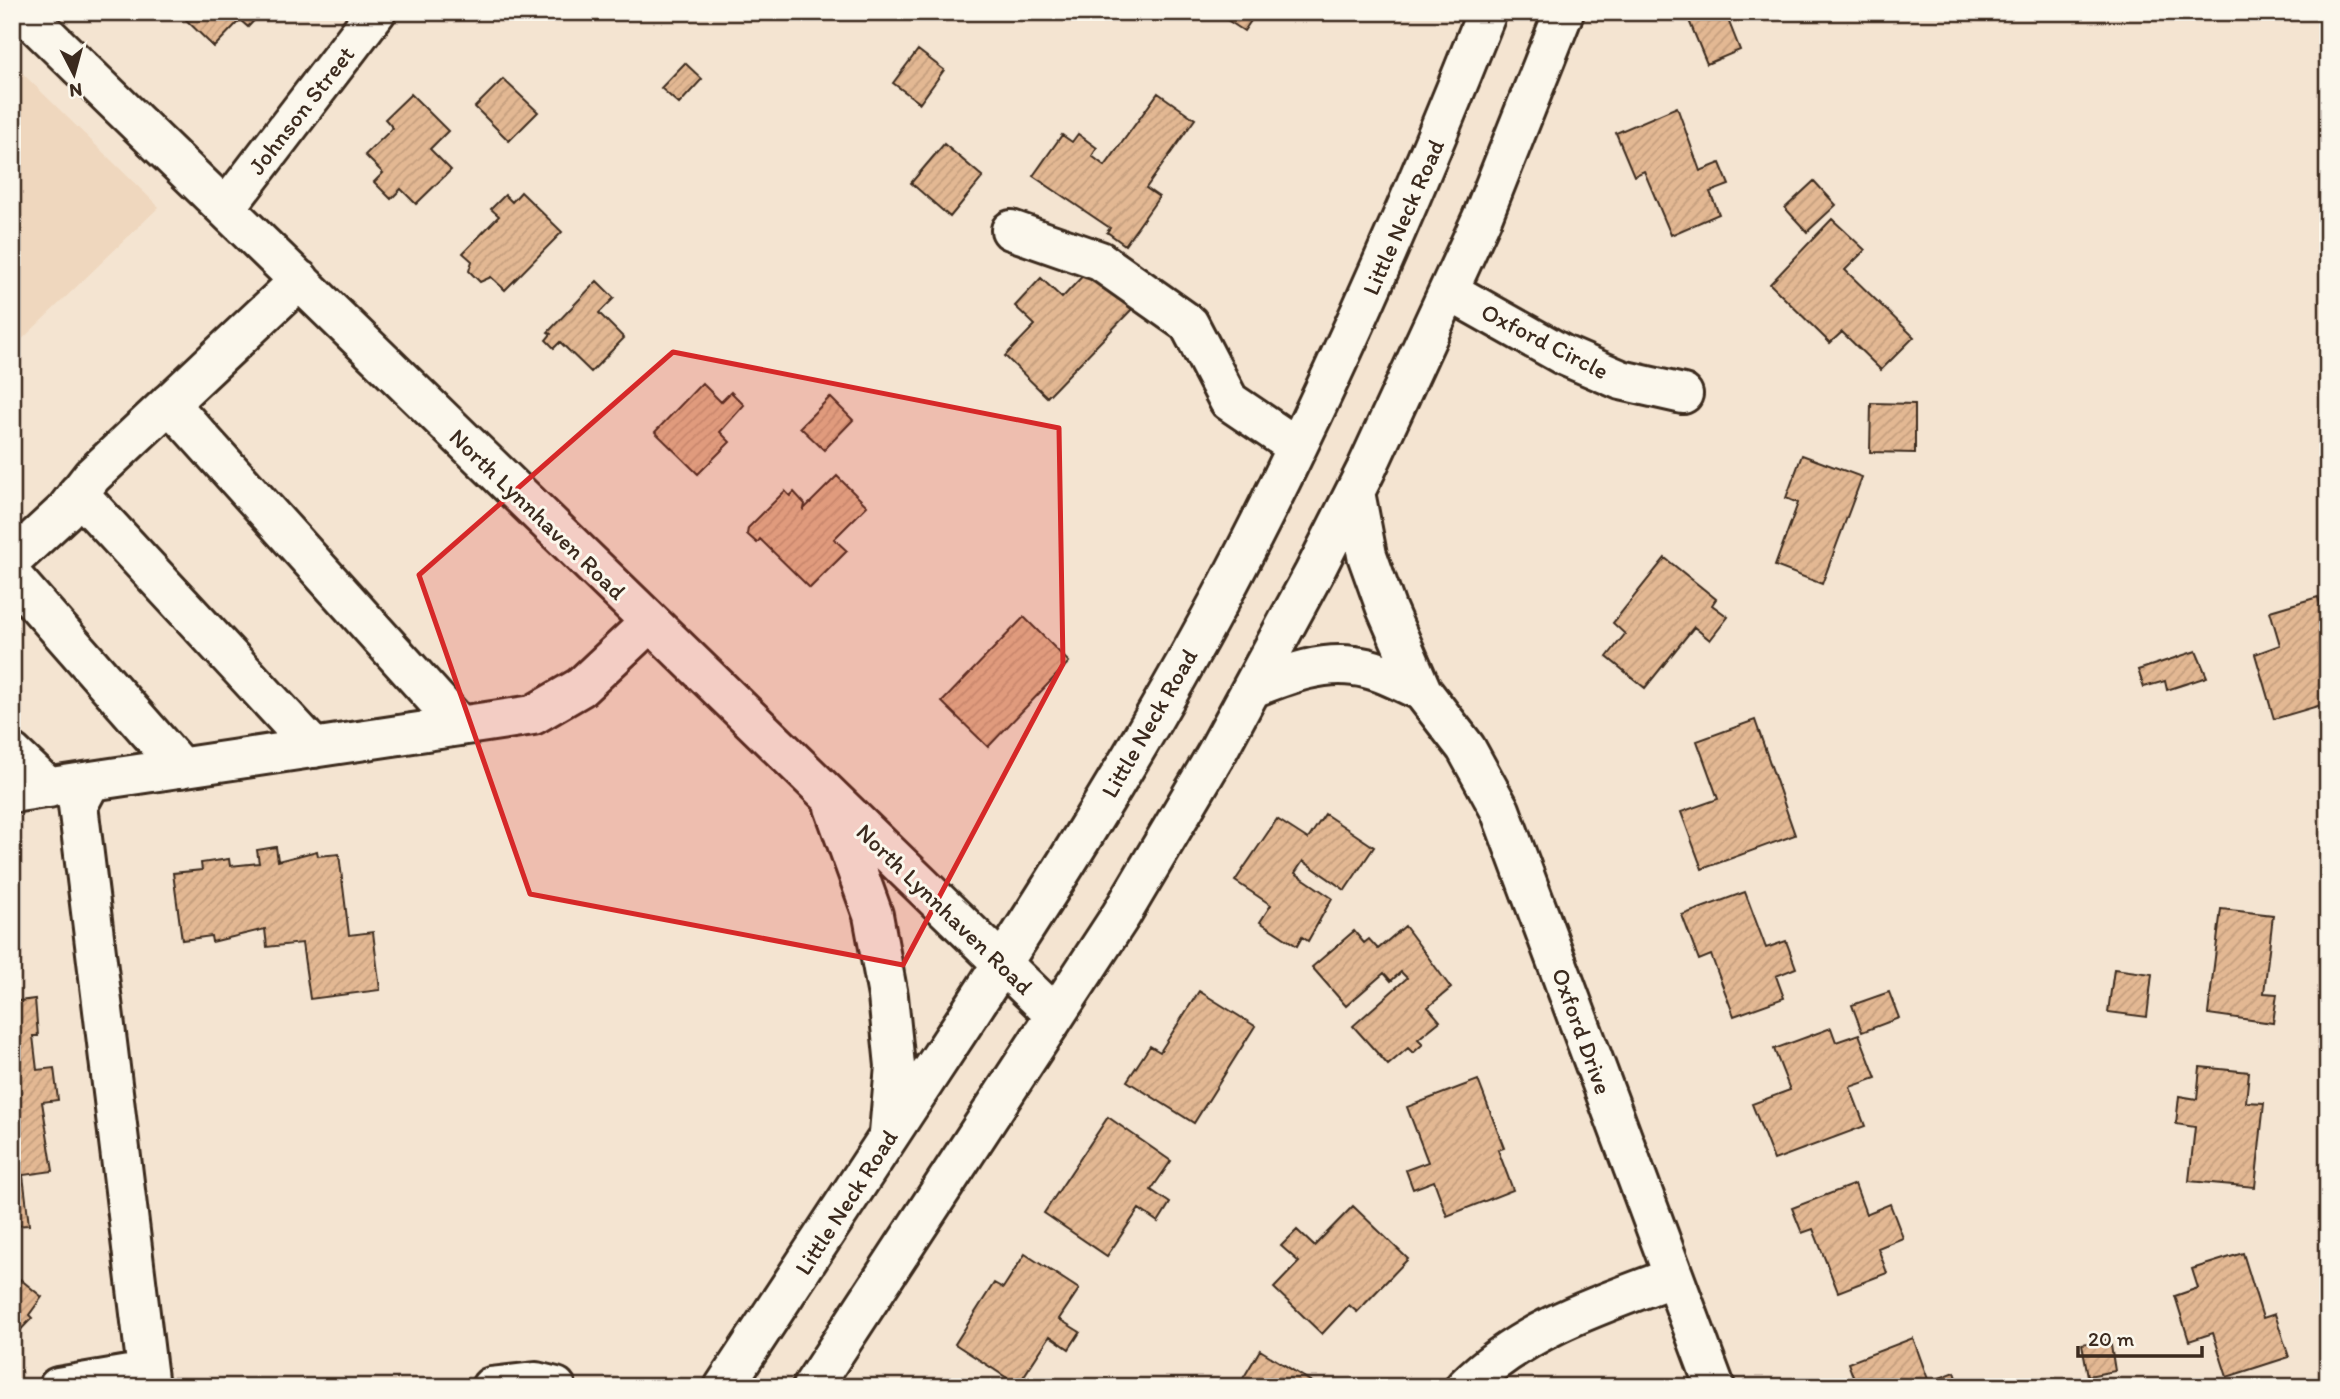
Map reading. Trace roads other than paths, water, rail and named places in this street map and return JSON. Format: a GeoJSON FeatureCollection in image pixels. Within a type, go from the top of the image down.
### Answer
{"type":"FeatureCollection","features":[{"type":"Feature","properties":{"kind":"street","name":"North Lynnhaven Road"},"geometry":{"type":"LineString","coordinates":[[23,12],[1055,1016]]}},
{"type":"Feature","properties":{"kind":"street","name":"Johnson Street"},"geometry":{"type":"LineString","coordinates":[[226,208],[376,12]]}},
{"type":"Feature","properties":{"kind":"street","name":"Little Neck Road"},"geometry":{"type":"LineString","coordinates":[[724,1387],[1002,964],[1114,785],[1221,597],[1337,367],[1441,130],[1487,12]]}},
{"type":"Feature","properties":{"kind":"street"},"geometry":{"type":"LineString","coordinates":[[812,1387],[1127,904],[1215,756],[1355,492],[1450,291],[1564,12]]}},
{"type":"Feature","properties":{"kind":"street"},"geometry":{"type":"LineString","coordinates":[[1011,230],[1100,261],[1189,324],[1229,401],[1297,447]]}},
{"type":"Feature","properties":{"kind":"street"},"geometry":{"type":"LineString","coordinates":[[12,560],[64,512],[92,476],[300,280]]}},
{"type":"Feature","properties":{"kind":"street","name":"Oxford Circle"},"geometry":{"type":"LineString","coordinates":[[1450,291],[1563,355],[1622,380],[1683,394]]}},
{"type":"Feature","properties":{"kind":"street"},"geometry":{"type":"LineString","coordinates":[[169,403],[460,726]]}},
{"type":"Feature","properties":{"kind":"street","name":"Oxford Drive"},"geometry":{"type":"LineString","coordinates":[[1355,492],[1367,555],[1386,608],[1422,691],[1457,733],[1500,810],[1715,1387]]}},
{"type":"Feature","properties":{"kind":"street"},"geometry":{"type":"LineString","coordinates":[[78,494],[314,748]]}},
{"type":"Feature","properties":{"kind":"street"},"geometry":{"type":"LineString","coordinates":[[12,576],[181,768]]}},
{"type":"Feature","properties":{"kind":"street"},"geometry":{"type":"LineString","coordinates":[[12,753],[30,790],[533,715],[581,687],[649,623]]}},
{"type":"Feature","properties":{"kind":"street","name":"Oxford Drive"},"geometry":{"type":"LineString","coordinates":[[1252,688],[1296,671],[1356,666],[1422,691]]}},
{"type":"Feature","properties":{"kind":"street"},"geometry":{"type":"LineString","coordinates":[[58,1387],[148,1379],[78,805],[91,781]]}},
{"type":"Feature","properties":{"kind":"street"},"geometry":{"type":"LineString","coordinates":[[831,798],[873,915],[888,996],[895,1066],[888,1137]]}},
{"type":"Feature","properties":{"kind":"street"},"geometry":{"type":"LineString","coordinates":[[1465,1387],[1480,1372],[1513,1348],[1590,1308],[1674,1277]]}},
{"type":"Feature","properties":{"kind":"street"},"geometry":{"type":"LineString","coordinates":[[491,1387],[536,1382],[556,1387]]}}]}
